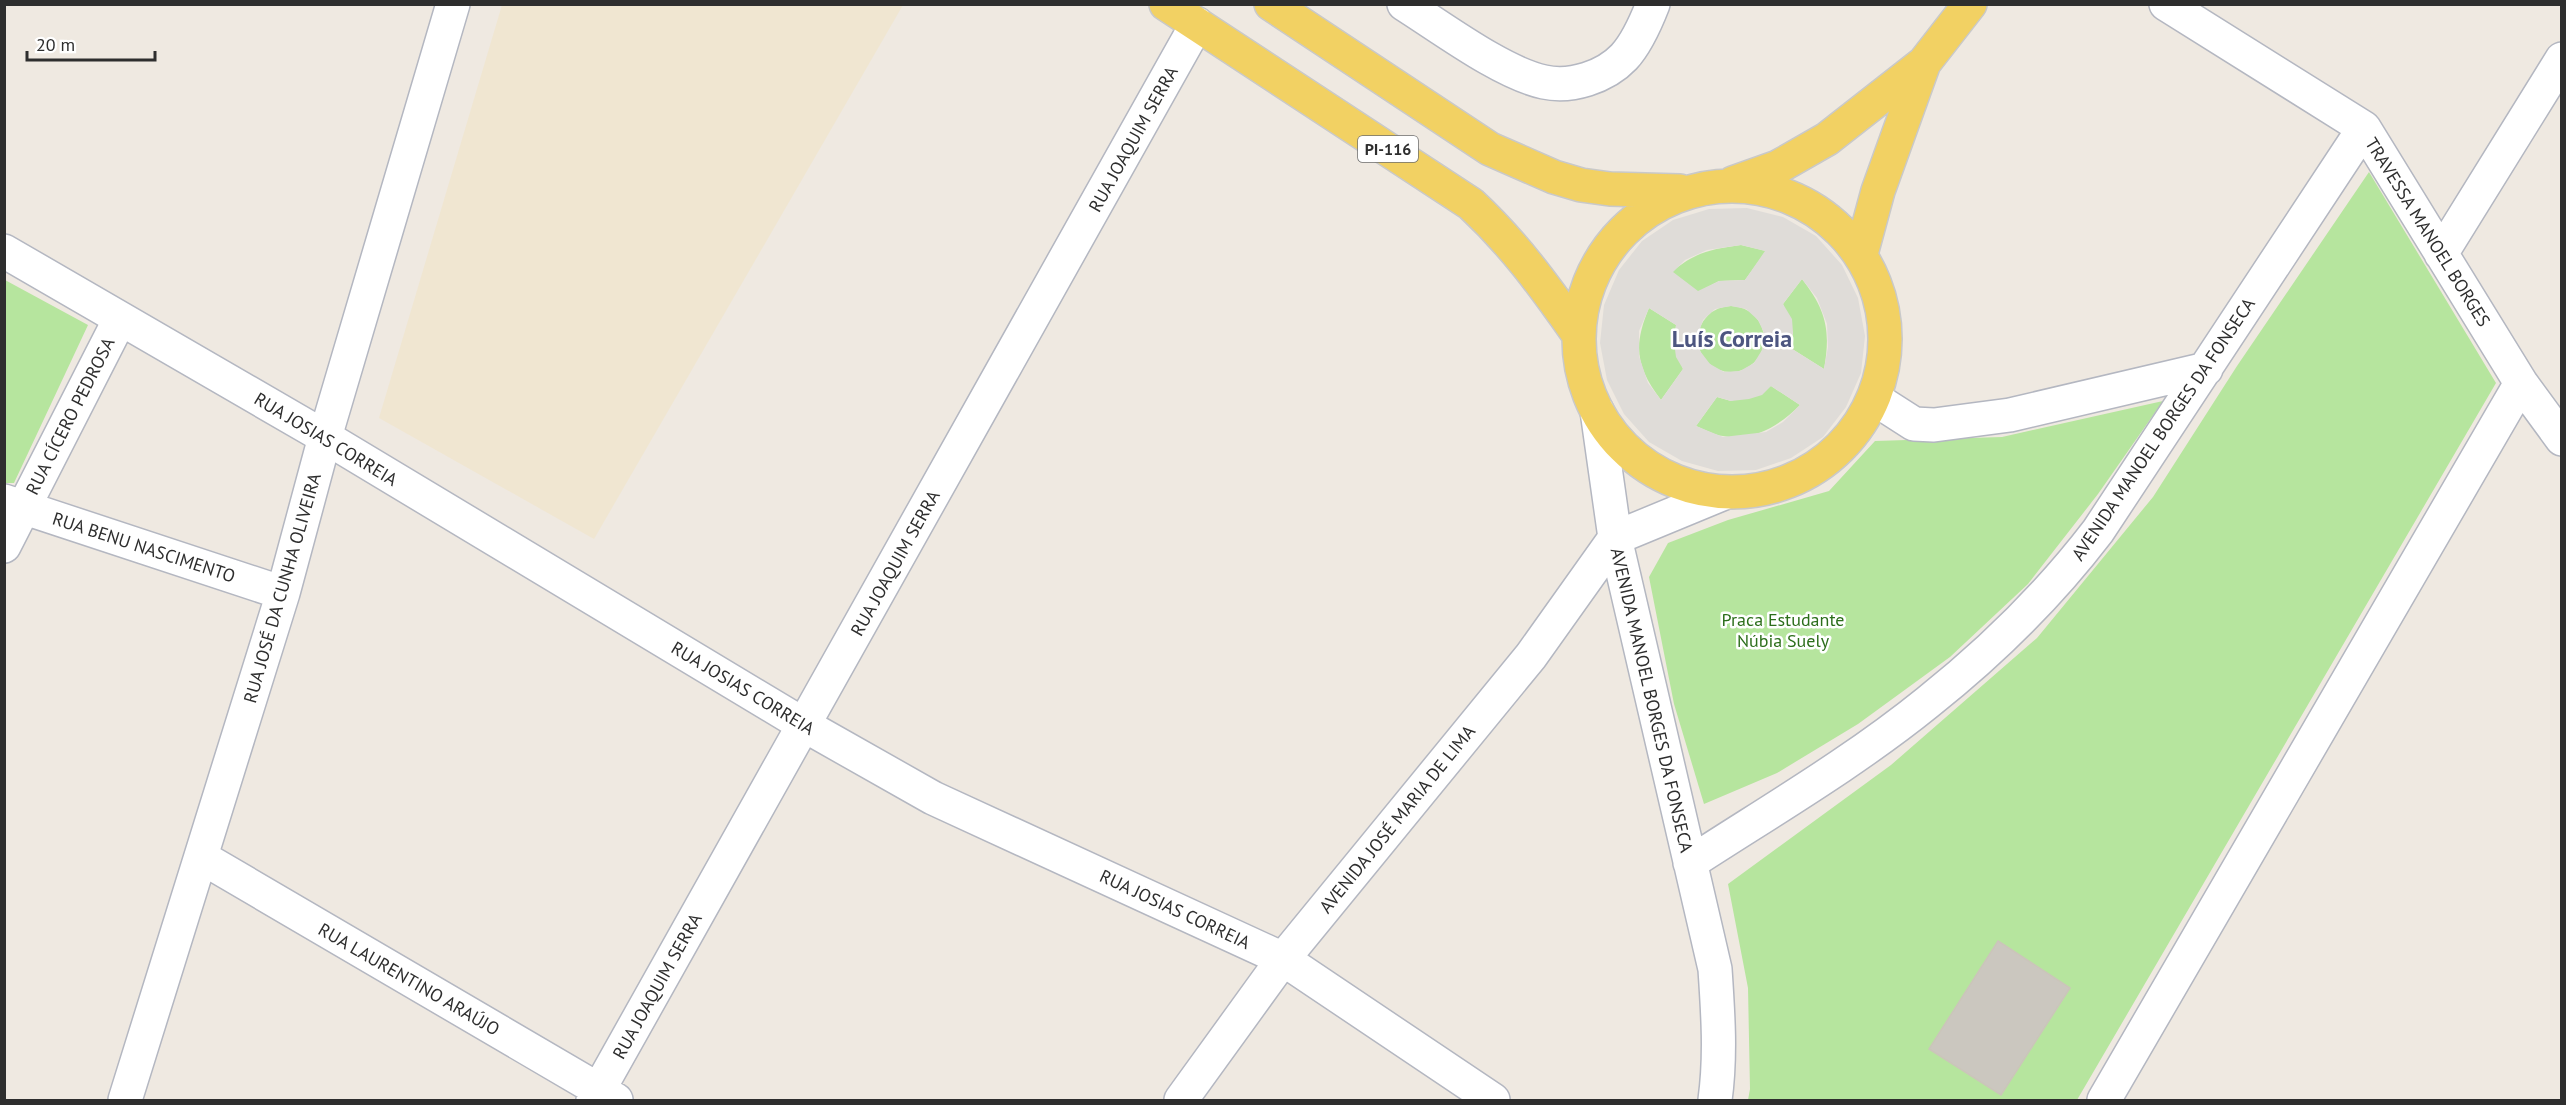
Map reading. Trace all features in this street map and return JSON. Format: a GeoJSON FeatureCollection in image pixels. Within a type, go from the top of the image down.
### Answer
{"type":"FeatureCollection","features":[{"type":"Feature","properties":{"kind":"main road","name":"PI-116"},"geometry":{"type":"LineString","coordinates":[[1166,4],[1471,204],[1500,230],[1527,262],[1576,331]]}},
{"type":"Feature","properties":{"kind":"main road"},"geometry":{"type":"LineString","coordinates":[[1271,4],[1490,149],[1554,177],[1581,185],[1610,189],[1685,191],[1730,184],[1778,167],[1827,139],[1924,63],[1970,4]]}},
{"type":"Feature","properties":{"kind":"main road"},"geometry":{"type":"LineString","coordinates":[[1861,254],[1878,191],[1924,63]]}},
{"type":"Feature","properties":{"kind":"main road"},"geometry":{"type":"LineString","coordinates":[[1685,191],[1645,210],[1613,241],[1590,279],[1576,331],[1581,368],[1597,411],[1629,453],[1673,481],[1724,493],[1771,489],[1815,471],[1850,440],[1875,399],[1887,354],[1883,302],[1861,254],[1826,216],[1780,192],[1730,184]]}},
{"type":"Feature","properties":{"kind":"street","name":"RUA JOSÉ DA CUNHA OLIVEIRA"},"geometry":{"type":"LineString","coordinates":[[125,1101],[283,593],[325,437],[453,4]]}},
{"type":"Feature","properties":{"kind":"street"},"geometry":{"type":"LineString","coordinates":[[1404,4],[1513,72],[1545,83],[1577,82],[1602,74],[1625,56],[1645,24],[1653,4]]}},
{"type":"Feature","properties":{"kind":"street","name":"TRAVESSA MANOEL BORGES"},"geometry":{"type":"LineString","coordinates":[[2166,4],[2364,128],[2522,382],[2562,439]]}},
{"type":"Feature","properties":{"kind":"street","name":"RUA JOAQUIM SERRA"},"geometry":{"type":"LineString","coordinates":[[603,1097],[804,725],[1197,24]]}},
{"type":"Feature","properties":{"kind":"street"},"geometry":{"type":"LineString","coordinates":[[2441,254],[2562,58]]}},
{"type":"Feature","properties":{"kind":"street","name":"AVENIDA MANOEL BORGES DA FONSECA"},"geometry":{"type":"LineString","coordinates":[[1690,862],[1811,785],[1928,703],[2027,613],[2067,571],[2098,531],[2364,128]]}},
{"type":"Feature","properties":{"kind":"street","name":"RUA JOSIAS CORREIA"},"geometry":{"type":"LineString","coordinates":[[4,251],[325,437],[804,725],[933,798],[1283,958],[1493,1101]]}},
{"type":"Feature","properties":{"kind":"street","name":"RUA CÍCERO PEDROSA"},"geometry":{"type":"LineString","coordinates":[[4,546],[13,505],[120,319]]}},
{"type":"Feature","properties":{"kind":"street"},"geometry":{"type":"LineString","coordinates":[[1875,399],[1914,424],[1934,425],[2010,415],[2206,369]]}},
{"type":"Feature","properties":{"kind":"street"},"geometry":{"type":"LineString","coordinates":[[2104,1101],[2522,382]]}},
{"type":"Feature","properties":{"kind":"street","name":"AVENIDA MANOEL BORGES DA FONSECA"},"geometry":{"type":"LineString","coordinates":[[1597,411],[1615,538],[1715,969],[1719,1022],[1719,1076],[1715,1101]]}},
{"type":"Feature","properties":{"kind":"street"},"geometry":{"type":"LineString","coordinates":[[1615,538],[1724,493]]}},
{"type":"Feature","properties":{"kind":"street","name":"RUA BENU NASCIMENTO"},"geometry":{"type":"LineString","coordinates":[[13,505],[283,593]]}},
{"type":"Feature","properties":{"kind":"street","name":"AVENIDA JOSÉ MARIA DE LIMA"},"geometry":{"type":"LineString","coordinates":[[1181,1101],[1283,958],[1531,656],[1615,538]]}},
{"type":"Feature","properties":{"kind":"street","name":"RUA LAURENTINO ARAÚJO"},"geometry":{"type":"LineString","coordinates":[[201,857],[603,1097]]}},
{"type":"Feature","properties":{"kind":"shaded area"},"geometry":{"type":"Polygon","coordinates":[[[502,5],[903,5],[594,539],[379,418],[502,5]]]}},
{"type":"Feature","properties":{"kind":"shaded area"},"geometry":{"type":"Polygon","coordinates":[[[1747,208],[1783,217],[1816,236],[1842,265],[1858,298],[1865,336],[1861,373],[1846,407],[1823,437],[1791,458],[1756,470],[1718,471],[1682,461],[1649,442],[1624,414],[1607,380],[1600,343],[1604,305],[1619,270],[1642,241],[1673,220],[1709,209],[1747,208]],[[1741,245],[1707,250],[1685,260],[1673,272],[1698,291],[1719,281],[1745,280],[1765,251],[1741,245]],[[1802,279],[1783,304],[1792,319],[1793,333],[1789,347],[1824,369],[1828,347],[1827,324],[1817,298],[1802,279]],[[1731,306],[1715,309],[1703,320],[1698,335],[1700,351],[1710,364],[1724,372],[1740,371],[1754,363],[1762,350],[1765,335],[1758,320],[1746,309],[1731,306]],[[1649,308],[1639,331],[1639,356],[1648,383],[1661,400],[1683,369],[1676,357],[1674,342],[1676,325],[1649,308]],[[1771,386],[1762,395],[1731,401],[1717,397],[1696,426],[1723,437],[1766,432],[1783,422],[1800,405],[1771,386]]]}},
{"type":"Feature","properties":{"kind":"green space"},"geometry":{"type":"Polygon","coordinates":[[[2369,172],[2496,383],[2077,1100],[1748,1100],[1750,1089],[1748,988],[1728,884],[1891,765],[2037,638],[2153,497],[2237,366],[2369,172]]]}},
{"type":"Feature","properties":{"kind":"green space"},"geometry":{"type":"Polygon","coordinates":[[[1741,245],[1766,251],[1745,280],[1719,281],[1698,292],[1672,272],[1704,252],[1741,245]]]}},
{"type":"Feature","properties":{"kind":"green space"},"geometry":{"type":"Polygon","coordinates":[[[1802,279],[1817,301],[1825,321],[1827,343],[1824,369],[1789,347],[1793,333],[1783,304],[1802,279]]]}},
{"type":"Feature","properties":{"kind":"green space"},"geometry":{"type":"Polygon","coordinates":[[[5,280],[88,325],[14,483],[4,483],[5,280]]]}},
{"type":"Feature","properties":{"kind":"green space"},"geometry":{"type":"Polygon","coordinates":[[[1731,306],[1744,309],[1754,316],[1761,326],[1764,339],[1761,352],[1754,362],[1744,369],[1731,372],[1718,369],[1708,362],[1701,352],[1698,339],[1701,326],[1708,316],[1718,309],[1731,306]]]}},
{"type":"Feature","properties":{"kind":"green space"},"geometry":{"type":"Polygon","coordinates":[[[1649,308],[1676,325],[1674,342],[1683,369],[1661,400],[1646,377],[1640,356],[1641,334],[1649,308]]]}},
{"type":"Feature","properties":{"kind":"green space"},"geometry":{"type":"Polygon","coordinates":[[[1771,386],[1800,405],[1784,419],[1766,430],[1734,437],[1716,434],[1696,426],[1717,397],[1731,401],[1771,386]]]}},
{"type":"Feature","properties":{"kind":"green space","name":"Praca Estudante Núbia Suely"},"geometry":{"type":"Polygon","coordinates":[[[2163,401],[2098,494],[2028,584],[1950,657],[1858,724],[1777,773],[1704,804],[1674,704],[1649,577],[1668,543],[1728,520],[1829,491],[1875,441],[2002,437],[2163,401]]]}},
{"type":"Feature","properties":{"kind":"building"},"geometry":{"type":"Polygon","coordinates":[[[1998,941],[2070,988],[2001,1095],[1929,1049],[1998,941]]]}},
{"type":"Feature","properties":{"kind":"district","name":"Luís Correia"},"geometry":{"type":"Point","coordinates":[1732,338]}}]}
